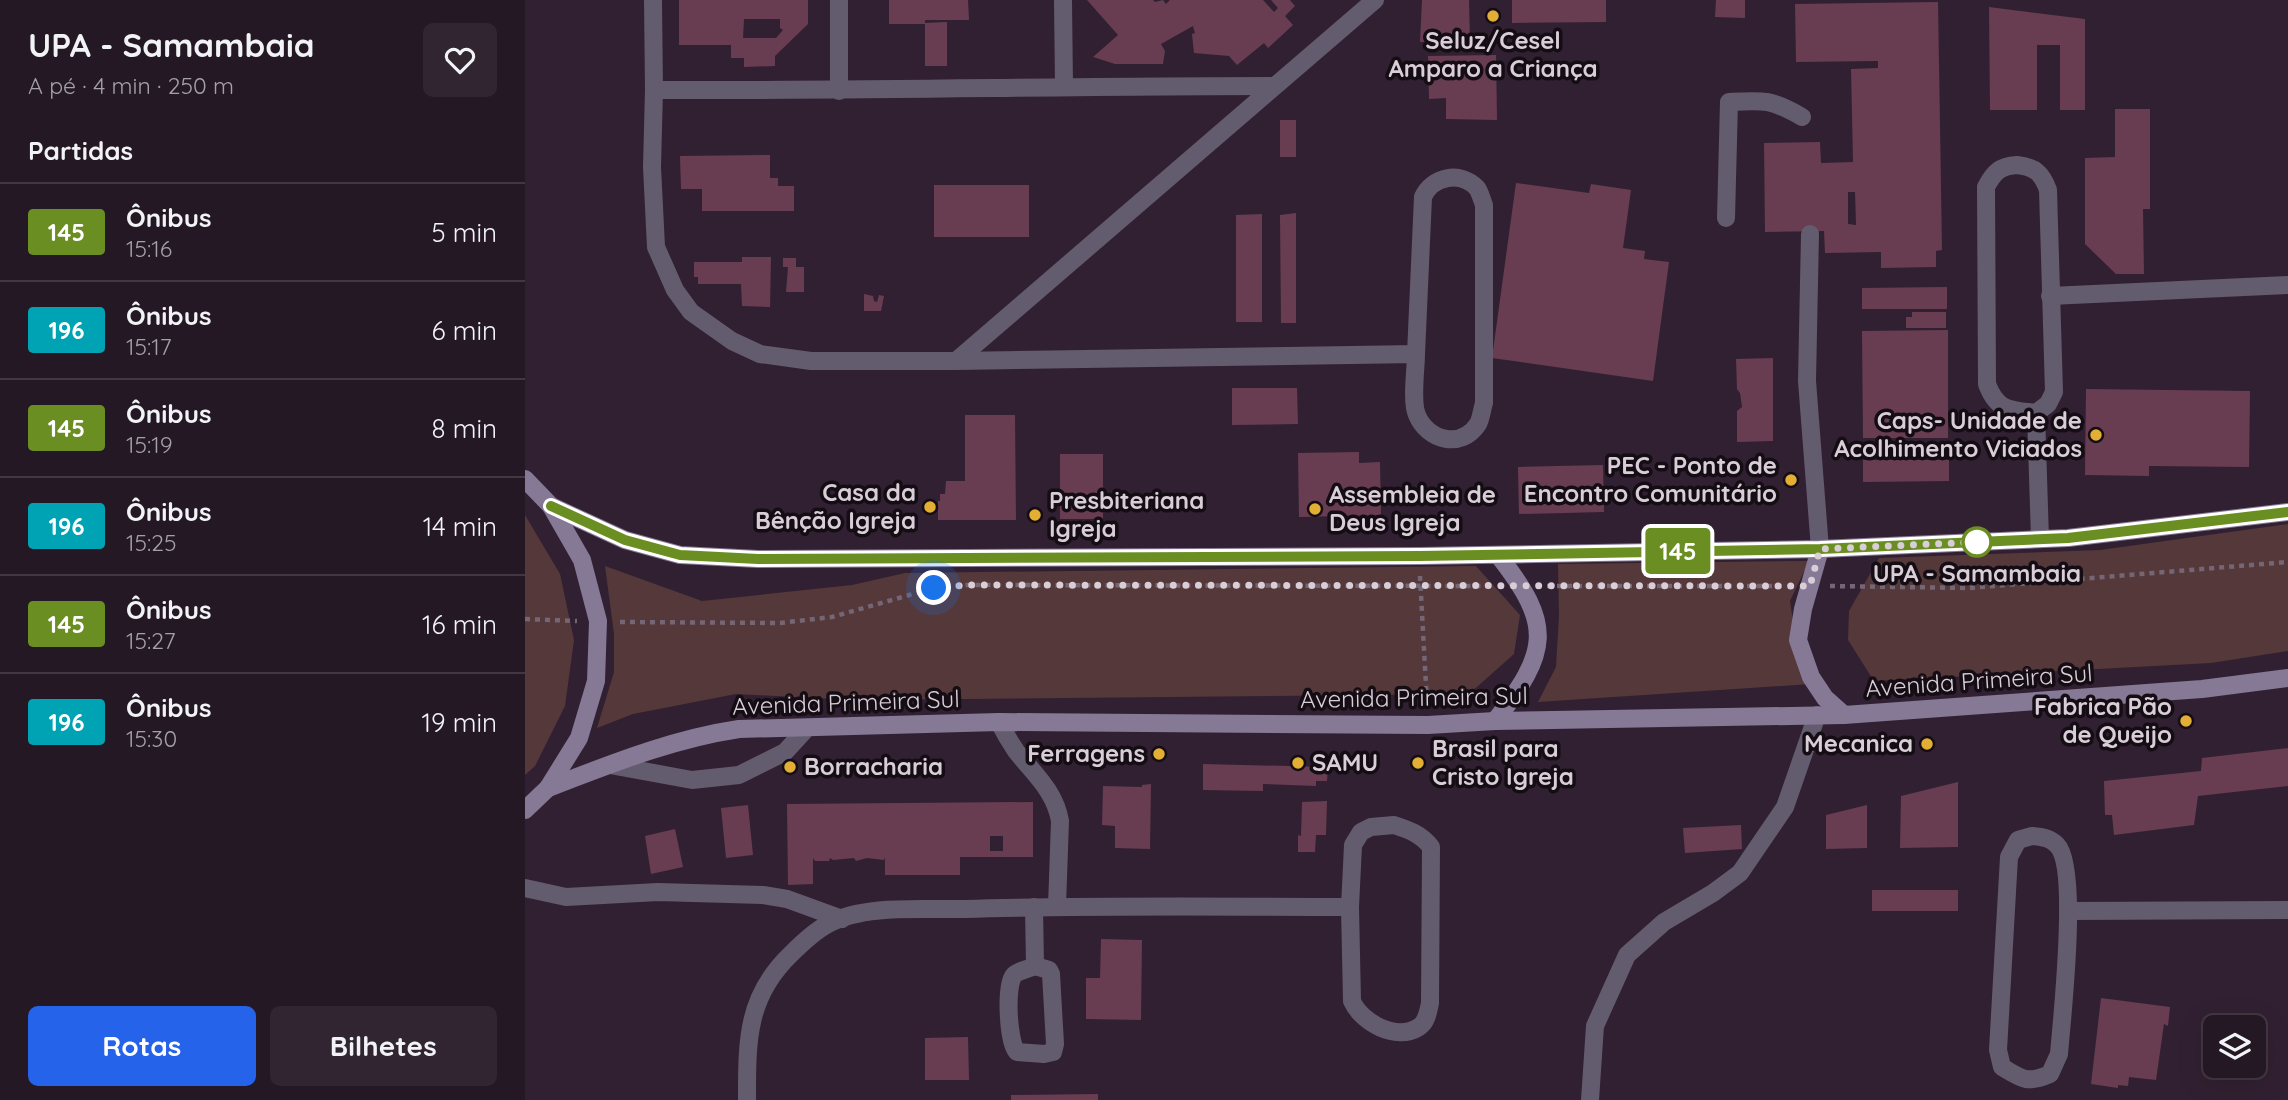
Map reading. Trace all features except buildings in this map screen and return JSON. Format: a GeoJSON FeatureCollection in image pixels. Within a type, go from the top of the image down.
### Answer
{"type":"FeatureCollection","features":[{"type":"Feature","properties":{"kind":"main road"},"geometry":{"type":"LineString","coordinates":[[525,479],[551,506],[582,561],[598,621],[596,681],[579,737],[548,788],[525,810]]}},
{"type":"Feature","properties":{"kind":"main road"},"geometry":{"type":"LineString","coordinates":[[551,506],[625,540],[680,555],[758,559],[1420,556],[1820,549],[2040,539],[2288,512]]}},
{"type":"Feature","properties":{"kind":"main road"},"geometry":{"type":"LineString","coordinates":[[1820,549],[1803,609],[1798,640],[1811,677],[1825,698],[1844,715]]}},
{"type":"Feature","properties":{"kind":"main road"},"geometry":{"type":"LineString","coordinates":[[1495,721],[1524,684],[1537,653],[1535,612],[1522,586],[1498,555]]}},
{"type":"Feature","properties":{"kind":"main road","name":"Avenida Primeira Sul"},"geometry":{"type":"LineString","coordinates":[[548,788],[664,744],[739,729],[999,722],[1429,725],[1495,721],[1844,715],[2202,689],[2288,678]]}},
{"type":"Feature","properties":{"kind":"street"},"geometry":{"type":"LineString","coordinates":[[653,0],[652,167],[656,247],[675,290],[691,312],[732,341],[760,354],[811,361],[1416,354]]}},
{"type":"Feature","properties":{"kind":"street"},"geometry":{"type":"LineString","coordinates":[[839,0],[839,91]]}},
{"type":"Feature","properties":{"kind":"street"},"geometry":{"type":"LineString","coordinates":[[1063,0],[1064,86]]}},
{"type":"Feature","properties":{"kind":"street"},"geometry":{"type":"LineString","coordinates":[[956,361],[1374,0]]}},
{"type":"Feature","properties":{"kind":"street"},"geometry":{"type":"LineString","coordinates":[[654,89],[839,91],[1064,86],[1274,86]]}},
{"type":"Feature","properties":{"kind":"street"},"geometry":{"type":"LineString","coordinates":[[1725,218],[1729,102],[1763,100],[1777,103],[1802,117]]}},
{"type":"Feature","properties":{"kind":"street"},"geometry":{"type":"LineString","coordinates":[[2017,164],[2031,167],[2043,176],[2048,190],[2054,392],[2048,404],[2036,413],[2008,410],[1992,398],[1987,384],[1986,187],[1993,174],[2003,166],[2017,164]]}},
{"type":"Feature","properties":{"kind":"street"},"geometry":{"type":"LineString","coordinates":[[1451,178],[1466,181],[1477,189],[1484,205],[1484,403],[1478,424],[1462,439],[1441,440],[1425,428],[1415,413],[1416,354],[1423,197],[1436,180],[1451,178]]}},
{"type":"Feature","properties":{"kind":"street"},"geometry":{"type":"LineString","coordinates":[[1810,234],[1807,380],[1820,549]]}},
{"type":"Feature","properties":{"kind":"street"},"geometry":{"type":"LineString","coordinates":[[2050,296],[2288,285]]}},
{"type":"Feature","properties":{"kind":"street"},"geometry":{"type":"LineString","coordinates":[[2036,413],[2040,539]]}},
{"type":"Feature","properties":{"kind":"street"},"geometry":{"type":"LineString","coordinates":[[1590,1100],[1595,1026],[1627,955],[1664,922],[1713,893],[1740,873],[1785,807],[1817,715]]}},
{"type":"Feature","properties":{"kind":"street"},"geometry":{"type":"LineString","coordinates":[[999,722],[1015,750],[1051,794],[1057,808],[1060,821],[1057,906]]}},
{"type":"Feature","properties":{"kind":"street"},"geometry":{"type":"LineString","coordinates":[[610,765],[692,780],[739,775],[785,752],[807,728]]}},
{"type":"Feature","properties":{"kind":"street"},"geometry":{"type":"LineString","coordinates":[[1394,825],[1424,838],[1431,848],[1430,1003],[1428,1016],[1420,1027],[1410,1031],[1389,1030],[1371,1024],[1357,1013],[1352,1001],[1350,907],[1353,845],[1361,832],[1371,827],[1394,825]]}},
{"type":"Feature","properties":{"kind":"street"},"geometry":{"type":"LineString","coordinates":[[2032,836],[2047,838],[2058,846],[2066,867],[2068,911],[2059,1054],[2050,1074],[2038,1079],[2023,1080],[2002,1068],[1998,1050],[2009,856],[2018,840],[2032,836]]}},
{"type":"Feature","properties":{"kind":"street"},"geometry":{"type":"LineString","coordinates":[[525,888],[566,897],[658,892],[763,895],[787,899],[842,919]]}},
{"type":"Feature","properties":{"kind":"street"},"geometry":{"type":"LineString","coordinates":[[747,1100],[750,1022],[761,991],[776,967],[800,945],[828,924],[861,912],[1057,906],[1350,907]]}},
{"type":"Feature","properties":{"kind":"street"},"geometry":{"type":"LineString","coordinates":[[1034,907],[1035,966]]}},
{"type":"Feature","properties":{"kind":"street"},"geometry":{"type":"LineString","coordinates":[[2068,911],[2288,909]]}},
{"type":"Feature","properties":{"kind":"street"},"geometry":{"type":"LineString","coordinates":[[1035,966],[1049,970],[1051,974],[1055,1044],[1053,1052],[1044,1054],[1017,1052],[1011,1044],[1008,991],[1015,974],[1035,966]]}},
{"type":"Feature","properties":{"kind":"path"},"geometry":{"type":"LineString","coordinates":[[1420,556],[1429,725]]}},
{"type":"Feature","properties":{"kind":"path"},"geometry":{"type":"LineString","coordinates":[[525,619],[781,623],[832,617],[934,588],[967,585],[1810,586],[1969,589],[2288,562]]}},
{"type":"Feature","properties":{"kind":"shaded area"},"geometry":{"type":"Polygon","coordinates":[[[525,515],[560,574],[574,640],[565,706],[535,766],[525,775],[525,515]]]}},
{"type":"Feature","properties":{"kind":"shaded area"},"geometry":{"type":"Polygon","coordinates":[[[2288,524],[2288,651],[2211,663],[1874,681],[1848,640],[1849,611],[1879,558],[2100,550],[2288,524]]]}},
{"type":"Feature","properties":{"kind":"shaded area"},"geometry":{"type":"Polygon","coordinates":[[[1809,561],[1790,601],[1797,649],[1811,684],[1538,702],[1556,667],[1558,564],[1809,561]]]}},
{"type":"Feature","properties":{"kind":"shaded area"},"geometry":{"type":"Polygon","coordinates":[[[605,566],[702,601],[852,585],[905,573],[1476,566],[1520,615],[1514,654],[1469,694],[854,700],[736,694],[633,714],[597,728],[614,672],[614,634],[605,566]]]}},
{"type":"Feature","properties":{"kind":"bus line","name":"145"},"geometry":{"type":"LineString","coordinates":[[551,506],[625,540],[680,555],[758,559],[1420,556],[1820,549],[2068,538],[2288,512]]}},
{"type":"Feature","properties":{"kind":"place","name":"Seluz/Cesel Amparo a Criança"},"geometry":{"type":"Point","coordinates":[1493,16]}},
{"type":"Feature","properties":{"kind":"place","name":"Caps- Unidade de Acolhimento Viciados"},"geometry":{"type":"Point","coordinates":[2096,435]}},
{"type":"Feature","properties":{"kind":"place","name":"PEC - Ponto de Encontro Comunitário"},"geometry":{"type":"Point","coordinates":[1791,480]}},
{"type":"Feature","properties":{"kind":"place","name":"Casa da Bênção Igreja"},"geometry":{"type":"Point","coordinates":[930,507]}},
{"type":"Feature","properties":{"kind":"place","name":"Assembleia de Deus Igreja"},"geometry":{"type":"Point","coordinates":[1315,509]}},
{"type":"Feature","properties":{"kind":"place","name":"Presbiteriana Igreja"},"geometry":{"type":"Point","coordinates":[1035,515]}},
{"type":"Feature","properties":{"kind":"place","name":"UPA - Samambaia"},"geometry":{"type":"Point","coordinates":[1977,542]}},
{"type":"Feature","properties":{"kind":"place","name":"Fabrica Pão de Queijo"},"geometry":{"type":"Point","coordinates":[2186,721]}},
{"type":"Feature","properties":{"kind":"place","name":"Mecanica"},"geometry":{"type":"Point","coordinates":[1927,744]}},
{"type":"Feature","properties":{"kind":"place","name":"Ferragens"},"geometry":{"type":"Point","coordinates":[1159,754]}},
{"type":"Feature","properties":{"kind":"place","name":"SAMU"},"geometry":{"type":"Point","coordinates":[1298,763]}},
{"type":"Feature","properties":{"kind":"place","name":"Brasil para Cristo Igreja"},"geometry":{"type":"Point","coordinates":[1418,763]}},
{"type":"Feature","properties":{"kind":"place","name":"Borracharia"},"geometry":{"type":"Point","coordinates":[790,767]}},
{"type":"Feature","properties":{"kind":"route"},"geometry":{"type":"LineString","coordinates":[[934,588],[967,585],[1810,586],[1820,549],[1977,542]]}}]}
